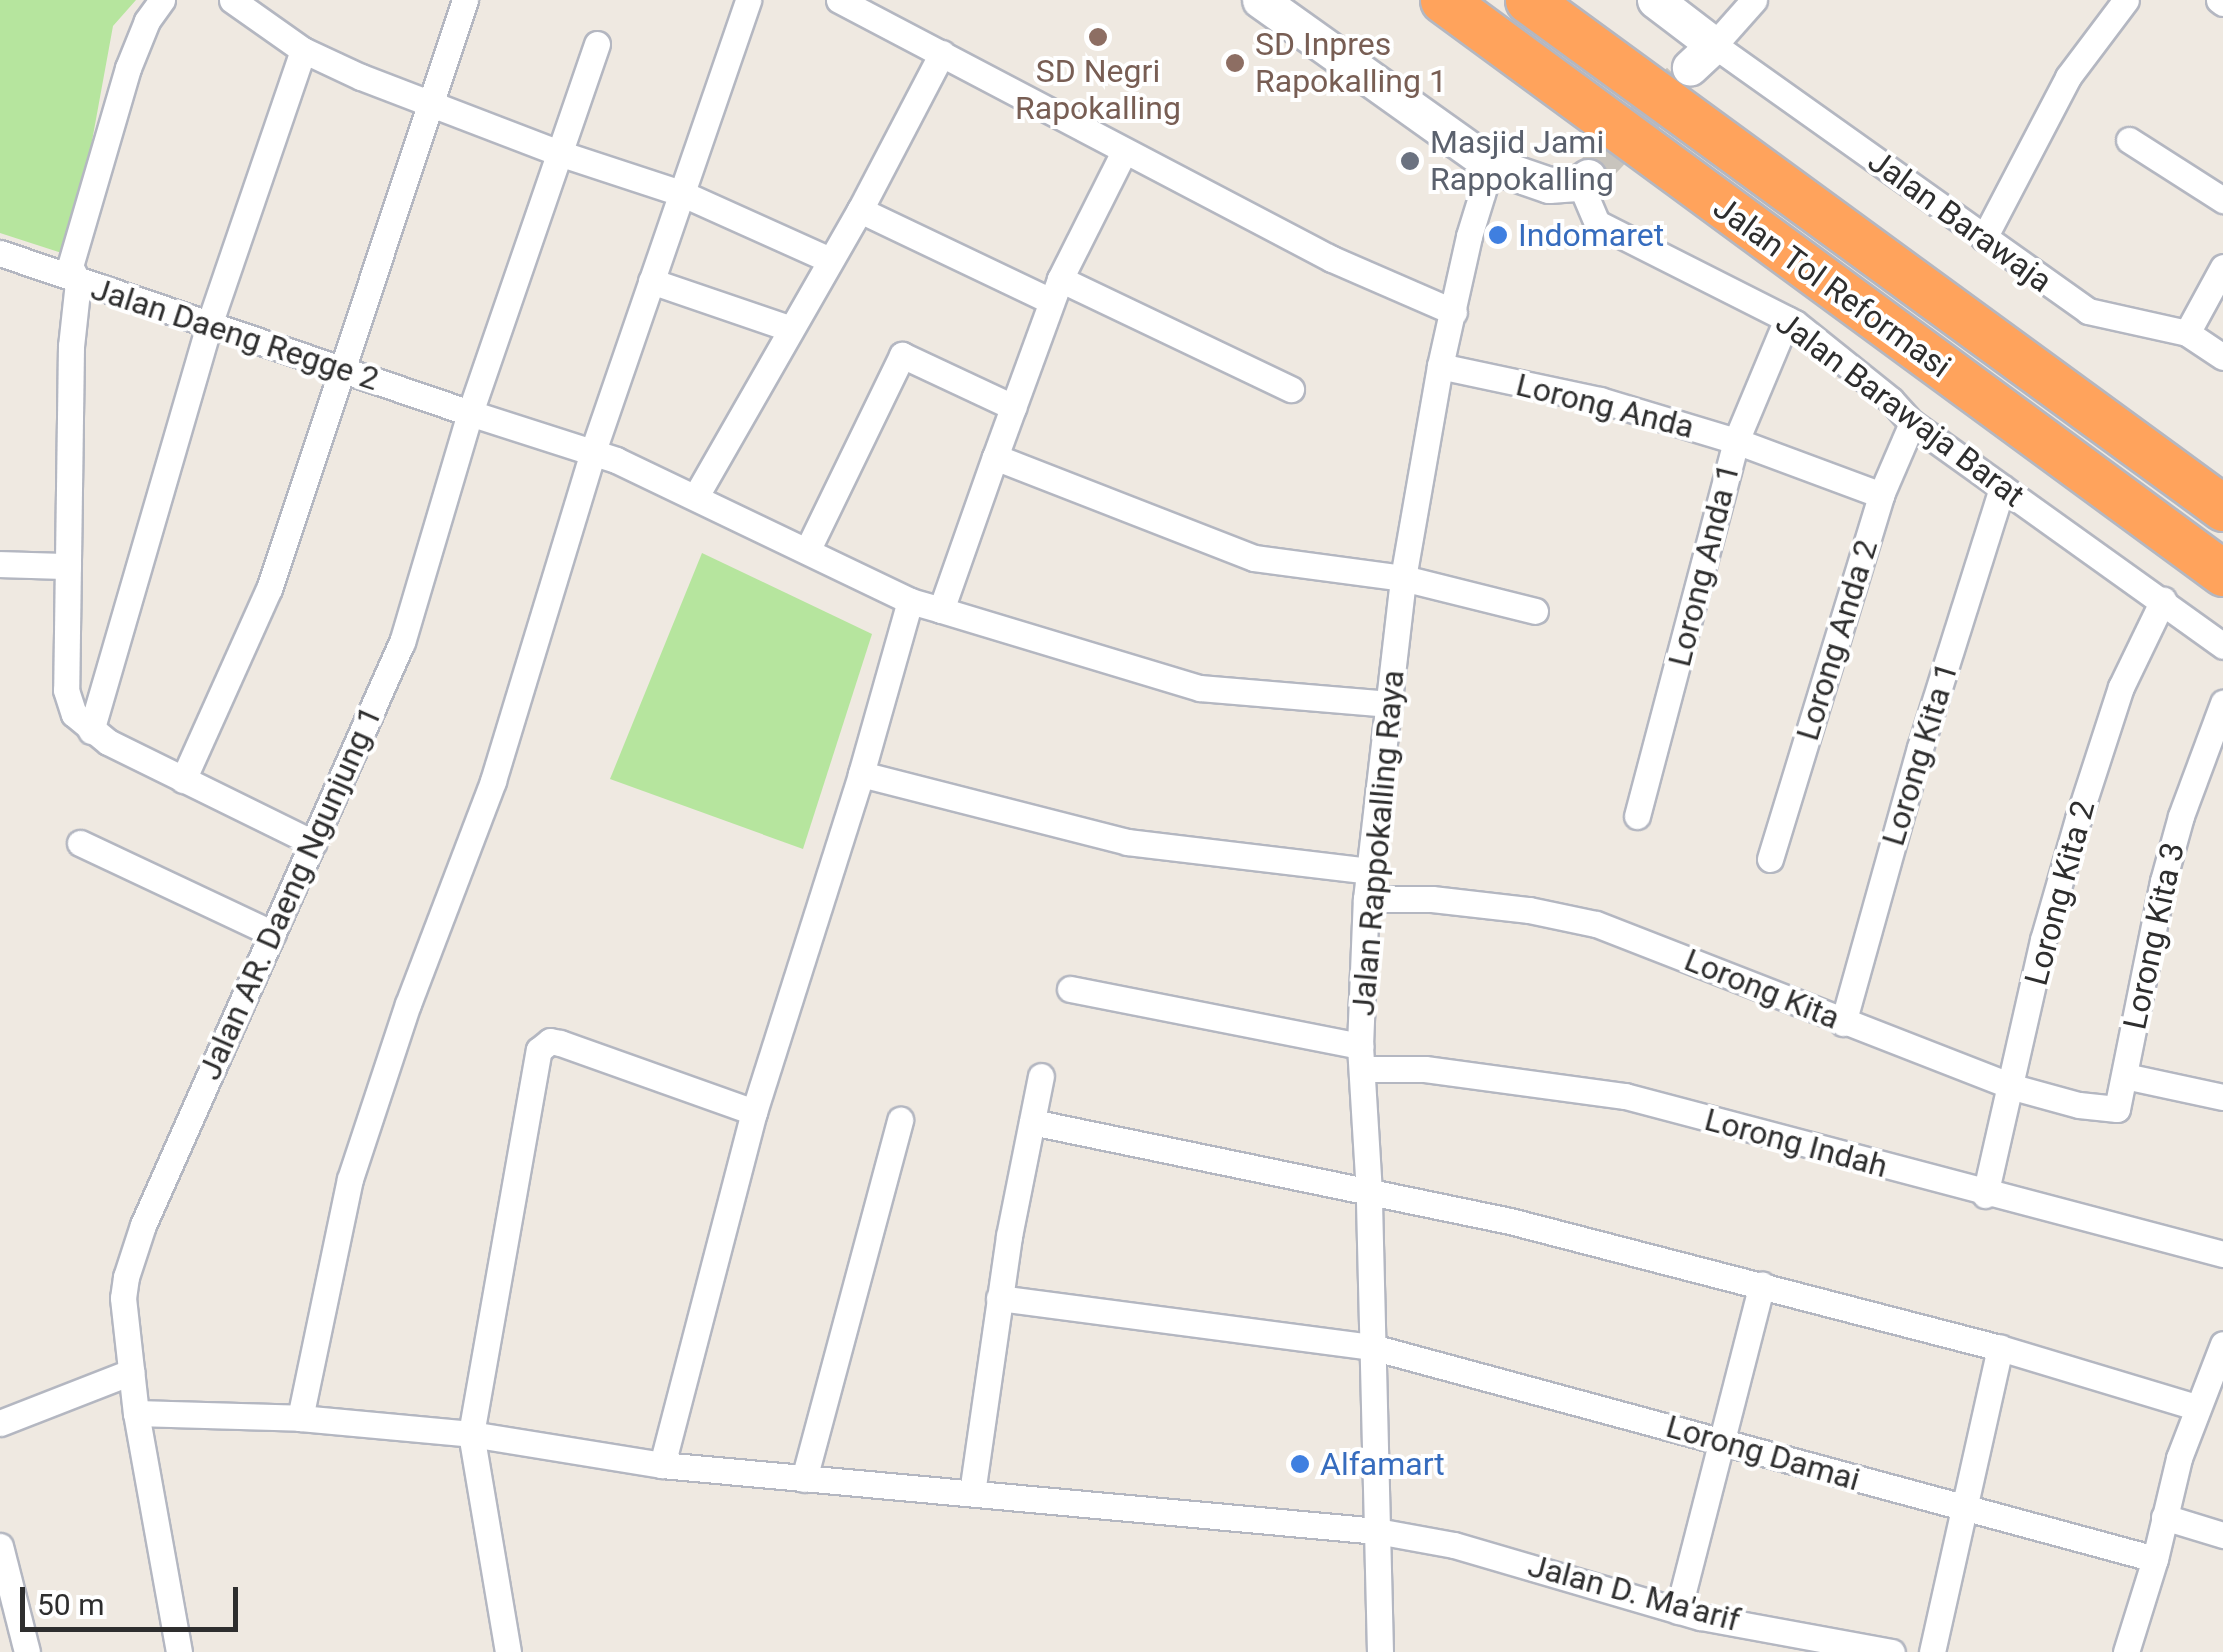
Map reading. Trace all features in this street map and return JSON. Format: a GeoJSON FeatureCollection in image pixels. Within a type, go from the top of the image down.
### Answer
{"type":"FeatureCollection","features":[{"type":"Feature","properties":{"kind":"highway","name":"Jalan Tol Reformasi"},"geometry":{"type":"LineString","coordinates":[[1443,0],[2223,573]]}},
{"type":"Feature","properties":{"kind":"highway","name":"Jalan Tol Reformasi"},"geometry":{"type":"LineString","coordinates":[[1528,0],[2223,508]]}},
{"type":"Feature","properties":{"kind":"street"},"geometry":{"type":"LineString","coordinates":[[162,0],[147,21],[128,68],[70,266],[78,282],[71,346],[68,705],[90,731],[313,843]]}},
{"type":"Feature","properties":{"kind":"street"},"geometry":{"type":"LineString","coordinates":[[232,0],[304,50],[431,106],[681,192],[830,260]]}},
{"type":"Feature","properties":{"kind":"street"},"geometry":{"type":"LineString","coordinates":[[183,780],[270,589],[346,371],[465,0]]}},
{"type":"Feature","properties":{"kind":"street"},"geometry":{"type":"LineString","coordinates":[[300,1418],[350,1179],[408,1004],[493,781],[593,451],[748,0]]}},
{"type":"Feature","properties":{"kind":"street"},"geometry":{"type":"LineString","coordinates":[[840,0],[1332,259],[1454,312]]}},
{"type":"Feature","properties":{"kind":"street"},"geometry":{"type":"LineString","coordinates":[[1260,0],[1491,165],[1531,182],[1584,180]]}},
{"type":"Feature","properties":{"kind":"street"},"geometry":{"type":"LineString","coordinates":[[1655,0],[1702,56],[1754,0]]}},
{"type":"Feature","properties":{"kind":"street"},"geometry":{"type":"LineString","coordinates":[[1984,238],[2068,77],[2126,0]]}},
{"type":"Feature","properties":{"kind":"street","name":"Jalan AR. Daeng Ngunjung 1"},"geometry":{"type":"LineString","coordinates":[[178,1652],[131,1372],[124,1298],[133,1252],[410,619],[470,413],[597,44]]}},
{"type":"Feature","properties":{"kind":"street"},"geometry":{"type":"LineString","coordinates":[[90,731],[210,322],[304,50]]}},
{"type":"Feature","properties":{"kind":"street"},"geometry":{"type":"LineString","coordinates":[[696,496],[860,210],[942,53]]}},
{"type":"Feature","properties":{"kind":"street","name":"Jalan Barawaja"},"geometry":{"type":"LineString","coordinates":[[1702,56],[1984,238],[2088,311],[2187,333],[2223,357]]}},
{"type":"Feature","properties":{"kind":"street"},"geometry":{"type":"LineString","coordinates":[[2129,140],[2223,200]]}},
{"type":"Feature","properties":{"kind":"street"},"geometry":{"type":"LineString","coordinates":[[940,610],[1055,290],[1124,152]]}},
{"type":"Feature","properties":{"kind":"street","name":"Jalan Rappokalling Raya"},"geometry":{"type":"LineString","coordinates":[[1380,1652],[1361,1057],[1366,899],[1404,578],[1440,366],[1469,236],[1491,165]]}},
{"type":"Feature","properties":{"kind":"street","name":"Jalan Barawaja Barat"},"geometry":{"type":"LineString","coordinates":[[1584,180],[1597,224],[1787,318],[1891,400],[1912,423],[2223,646]]}},
{"type":"Feature","properties":{"kind":"street"},"geometry":{"type":"LineString","coordinates":[[860,210],[1291,389]]}},
{"type":"Feature","properties":{"kind":"street","name":"Jalan Daeng Regge 2"},"geometry":{"type":"LineString","coordinates":[[0,253],[593,451],[696,496],[910,601],[1200,688],[1389,704]]}},
{"type":"Feature","properties":{"kind":"street"},"geometry":{"type":"LineString","coordinates":[[2187,333],[2223,267]]}},
{"type":"Feature","properties":{"kind":"street"},"geometry":{"type":"LineString","coordinates":[[652,280],[791,329]]}},
{"type":"Feature","properties":{"kind":"street","name":"Lorong Anda 1"},"geometry":{"type":"LineString","coordinates":[[1637,816],[1736,441],[1787,318]]}},
{"type":"Feature","properties":{"kind":"street"},"geometry":{"type":"LineString","coordinates":[[808,551],[902,355],[1013,407]]}},
{"type":"Feature","properties":{"kind":"street","name":"Lorong Anda"},"geometry":{"type":"LineString","coordinates":[[1440,366],[1600,400],[1736,441],[1881,495]]}},
{"type":"Feature","properties":{"kind":"street","name":"Lorong Anda 2"},"geometry":{"type":"LineString","coordinates":[[1770,859],[1881,495],[1912,423]]}},
{"type":"Feature","properties":{"kind":"street"},"geometry":{"type":"LineString","coordinates":[[995,457],[1254,558],[1404,578],[1535,611]]}},
{"type":"Feature","properties":{"kind":"street","name":"Lorong Kita 1"},"geometry":{"type":"LineString","coordinates":[[1843,1022],[1920,748],[2002,488]]}},
{"type":"Feature","properties":{"kind":"street"},"geometry":{"type":"LineString","coordinates":[[0,564],[68,566]]}},
{"type":"Feature","properties":{"kind":"street","name":"Lorong Kita 2"},"geometry":{"type":"LineString","coordinates":[[1985,1194],[2013,1088],[2043,940],[2078,818],[2121,687],[2163,600]]}},
{"type":"Feature","properties":{"kind":"street"},"geometry":{"type":"LineString","coordinates":[[662,1465],[754,1112],[861,774],[910,601]]}},
{"type":"Feature","properties":{"kind":"street","name":"Lorong Kita 3"},"geometry":{"type":"LineString","coordinates":[[2223,702],[2162,881],[2125,1076],[2223,1096]]}},
{"type":"Feature","properties":{"kind":"street"},"geometry":{"type":"LineString","coordinates":[[861,774],[1127,842],[1369,870]]}},
{"type":"Feature","properties":{"kind":"street"},"geometry":{"type":"LineString","coordinates":[[80,843],[273,934]]}},
{"type":"Feature","properties":{"kind":"street","name":"Lorong Kita"},"geometry":{"type":"LineString","coordinates":[[1366,899],[1470,904],[1596,924],[2013,1088],[2080,1105],[2117,1109],[2125,1076]]}},
{"type":"Feature","properties":{"kind":"street","name":"Lorong Indah"},"geometry":{"type":"LineString","coordinates":[[1070,989],[1361,1057],[1626,1096],[2223,1254]]}},
{"type":"Feature","properties":{"kind":"street"},"geometry":{"type":"LineString","coordinates":[[508,1652],[478,1491],[472,1434],[525,1115],[544,1044],[560,1043],[754,1112]]}},
{"type":"Feature","properties":{"kind":"street"},"geometry":{"type":"LineString","coordinates":[[972,1494],[998,1298],[1041,1076]]}},
{"type":"Feature","properties":{"kind":"street"},"geometry":{"type":"LineString","coordinates":[[804,1479],[900,1120]]}},
{"type":"Feature","properties":{"kind":"street"},"geometry":{"type":"LineString","coordinates":[[1032,1122],[1510,1221],[2000,1348],[2195,1408]]}},
{"type":"Feature","properties":{"kind":"street"},"geometry":{"type":"LineString","coordinates":[[1678,1612],[1762,1286]]}},
{"type":"Feature","properties":{"kind":"street","name":"Lorong Damai"},"geometry":{"type":"LineString","coordinates":[[998,1298],[1372,1347],[2155,1559]]}},
{"type":"Feature","properties":{"kind":"street"},"geometry":{"type":"LineString","coordinates":[[2126,1652],[2195,1408],[2223,1344]]}},
{"type":"Feature","properties":{"kind":"street"},"geometry":{"type":"LineString","coordinates":[[1932,1652],[1961,1508],[2000,1348]]}},
{"type":"Feature","properties":{"kind":"street"},"geometry":{"type":"LineString","coordinates":[[0,1423],[131,1372]]}},
{"type":"Feature","properties":{"kind":"street","name":"Jalan D. Ma'arif"},"geometry":{"type":"LineString","coordinates":[[136,1412],[300,1418],[472,1434],[662,1465],[1377,1531],[1454,1545],[1678,1612],[1892,1652]]}},
{"type":"Feature","properties":{"kind":"street"},"geometry":{"type":"LineString","coordinates":[[2164,1518],[2223,1535]]}},
{"type":"Feature","properties":{"kind":"street"},"geometry":{"type":"LineString","coordinates":[[0,1546],[26,1652]]}},
{"type":"Feature","properties":{"kind":"green space"},"geometry":{"type":"Polygon","coordinates":[[[0,0],[136,0],[113,26],[71,256],[0,233],[0,0]]]}},
{"type":"Feature","properties":{"kind":"green space"},"geometry":{"type":"Polygon","coordinates":[[[702,553],[872,634],[803,849],[610,779],[702,553]]]}},
{"type":"Feature","properties":{"kind":"tunnel"},"geometry":{"type":"LineString","coordinates":[[1588,177],[1680,79]]}},
{"type":"Feature","properties":{"kind":"place","name":"SD Negri Rapokalling"},"geometry":{"type":"Point","coordinates":[1098,37]}},
{"type":"Feature","properties":{"kind":"place","name":"SD Inpres Rapokalling 1"},"geometry":{"type":"Point","coordinates":[1235,63]}},
{"type":"Feature","properties":{"kind":"place","name":"Masjid Jami Rappokalling"},"geometry":{"type":"Point","coordinates":[1410,161]}},
{"type":"Feature","properties":{"kind":"place","name":"Indomaret"},"geometry":{"type":"Point","coordinates":[1498,235]}},
{"type":"Feature","properties":{"kind":"place","name":"Alfamart"},"geometry":{"type":"Point","coordinates":[1300,1464]}}]}
